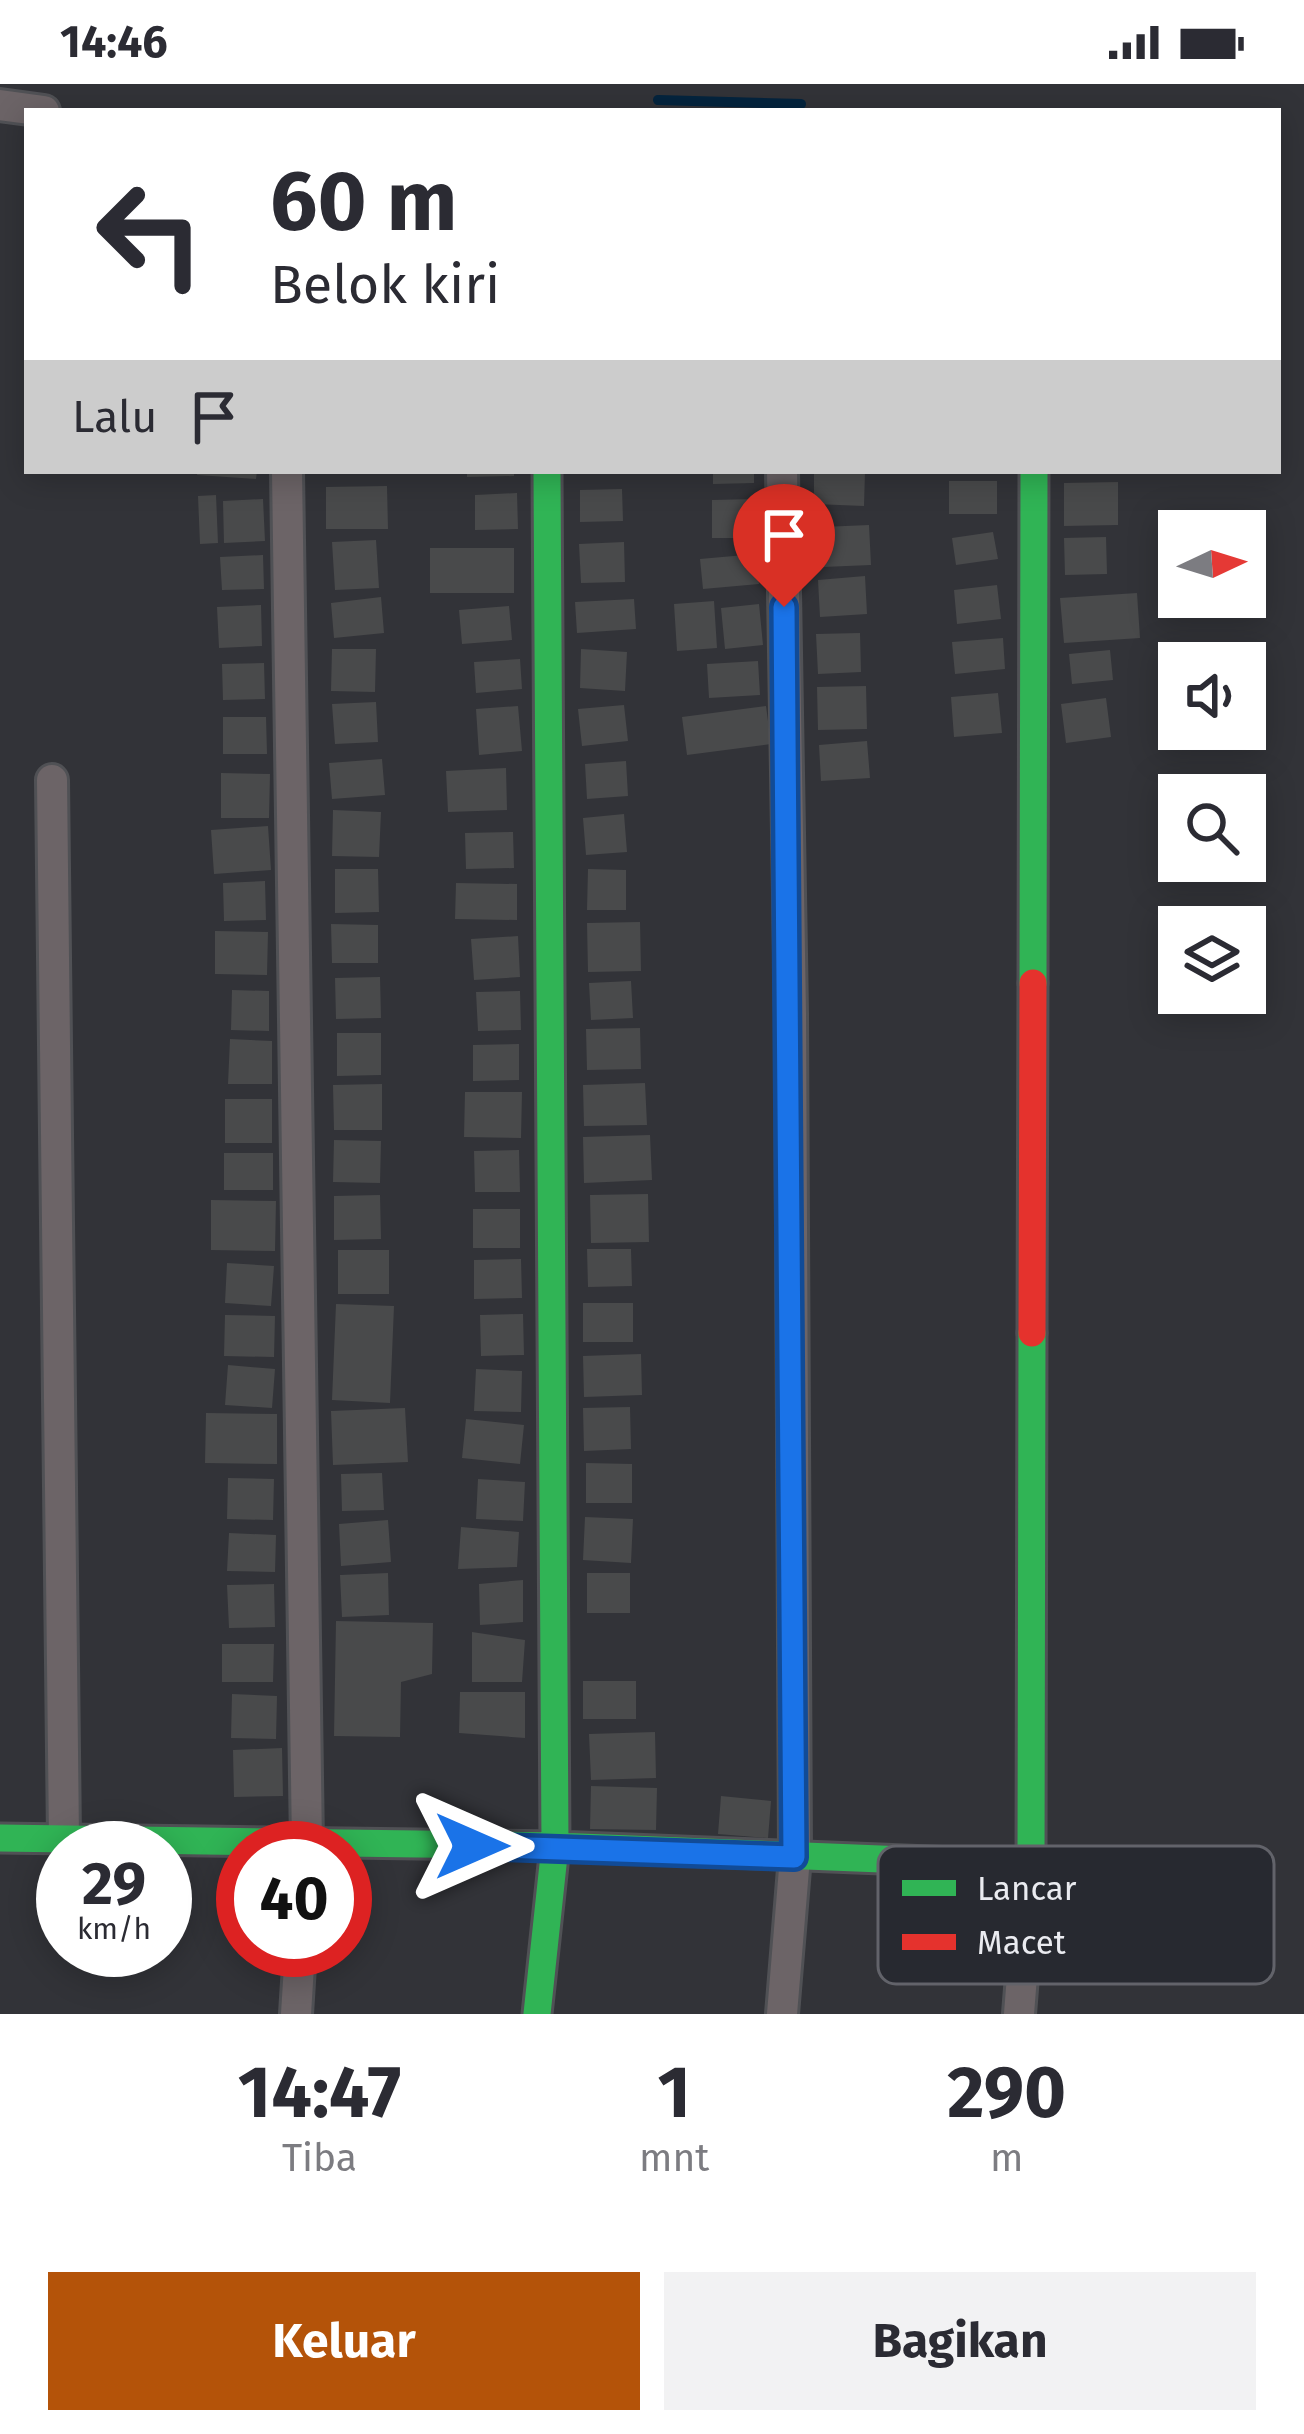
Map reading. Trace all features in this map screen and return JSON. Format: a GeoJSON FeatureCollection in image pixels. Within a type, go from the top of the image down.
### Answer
{"type":"FeatureCollection","features":[{"type":"Feature","properties":{"kind":"street"},"geometry":{"type":"LineString","coordinates":[[287,474],[307,1821]]}},
{"type":"Feature","properties":{"kind":"street"},"geometry":{"type":"LineString","coordinates":[[537,2014],[555,1846],[548,474]]}},
{"type":"Feature","properties":{"kind":"street"},"geometry":{"type":"LineString","coordinates":[[782,474],[791,1037],[794,1857],[782,2014]]}},
{"type":"Feature","properties":{"kind":"street"},"geometry":{"type":"LineString","coordinates":[[1031,1846],[1034,474]]}},
{"type":"Feature","properties":{"kind":"street"},"geometry":{"type":"LineString","coordinates":[[52,780],[64,1821]]}},
{"type":"Feature","properties":{"kind":"street"},"geometry":{"type":"LineString","coordinates":[[0,1838],[36,1839]]}},
{"type":"Feature","properties":{"kind":"street"},"geometry":{"type":"LineString","coordinates":[[372,1847],[555,1846],[878,1860]]}},
{"type":"Feature","properties":{"kind":"street"},"geometry":{"type":"LineString","coordinates":[[296,2014],[298,1977]]}},
{"type":"Feature","properties":{"kind":"street"},"geometry":{"type":"LineString","coordinates":[[1019,2014],[1021,1984]]}},
{"type":"Feature","properties":{"kind":"building"},"geometry":{"type":"Polygon","coordinates":[[[197,474],[257,474],[256,479],[197,474]]]}},
{"type":"Feature","properties":{"kind":"building"},"geometry":{"type":"Polygon","coordinates":[[[467,474],[514,474],[514,476],[467,474]]]}},
{"type":"Feature","properties":{"kind":"building"},"geometry":{"type":"Polygon","coordinates":[[[713,474],[754,474],[754,483],[713,484],[713,474]]]}},
{"type":"Feature","properties":{"kind":"building"},"geometry":{"type":"Polygon","coordinates":[[[814,474],[865,474],[864,506],[814,504],[814,474]]]}},
{"type":"Feature","properties":{"kind":"building"},"geometry":{"type":"Polygon","coordinates":[[[949,481],[997,481],[997,514],[949,514],[949,481]]]}},
{"type":"Feature","properties":{"kind":"building"},"geometry":{"type":"Polygon","coordinates":[[[1118,482],[1118,525],[1064,526],[1064,483],[1118,482]]]}},
{"type":"Feature","properties":{"kind":"building"},"geometry":{"type":"Polygon","coordinates":[[[387,486],[388,529],[326,529],[326,487],[387,486]]]}},
{"type":"Feature","properties":{"kind":"building"},"geometry":{"type":"Polygon","coordinates":[[[622,489],[623,521],[580,522],[580,490],[622,489]]]}},
{"type":"Feature","properties":{"kind":"building"},"geometry":{"type":"Polygon","coordinates":[[[517,493],[518,529],[475,530],[475,495],[517,493]]]}},
{"type":"Feature","properties":{"kind":"building"},"geometry":{"type":"Polygon","coordinates":[[[216,495],[218,543],[200,544],[198,496],[216,495]]]}},
{"type":"Feature","properties":{"kind":"building"},"geometry":{"type":"Polygon","coordinates":[[[263,499],[265,541],[224,543],[223,501],[263,499]]]}},
{"type":"Feature","properties":{"kind":"building"},"geometry":{"type":"Polygon","coordinates":[[[754,499],[755,538],[712,538],[712,500],[754,499]]]}},
{"type":"Feature","properties":{"kind":"building"},"geometry":{"type":"Polygon","coordinates":[[[869,525],[871,565],[823,567],[822,527],[869,525]]]}},
{"type":"Feature","properties":{"kind":"building"},"geometry":{"type":"Polygon","coordinates":[[[993,532],[998,559],[956,565],[952,538],[993,532]]]}},
{"type":"Feature","properties":{"kind":"building"},"geometry":{"type":"Polygon","coordinates":[[[1106,537],[1107,574],[1065,575],[1064,538],[1106,537]]]}},
{"type":"Feature","properties":{"kind":"building"},"geometry":{"type":"Polygon","coordinates":[[[376,540],[379,588],[335,590],[332,542],[376,540]]]}},
{"type":"Feature","properties":{"kind":"building"},"geometry":{"type":"Polygon","coordinates":[[[624,542],[625,582],[581,583],[579,544],[624,542]]]}},
{"type":"Feature","properties":{"kind":"building"},"geometry":{"type":"Polygon","coordinates":[[[430,548],[514,548],[514,593],[430,593],[430,548]]]}},
{"type":"Feature","properties":{"kind":"building"},"geometry":{"type":"Polygon","coordinates":[[[756,554],[759,584],[703,589],[700,559],[756,554]]]}},
{"type":"Feature","properties":{"kind":"building"},"geometry":{"type":"Polygon","coordinates":[[[263,555],[264,589],[222,590],[220,557],[263,555]]]}},
{"type":"Feature","properties":{"kind":"building"},"geometry":{"type":"Polygon","coordinates":[[[865,576],[867,614],[820,617],[818,580],[865,576]]]}},
{"type":"Feature","properties":{"kind":"building"},"geometry":{"type":"Polygon","coordinates":[[[997,585],[1001,619],[957,624],[954,590],[997,585]]]}},
{"type":"Feature","properties":{"kind":"building"},"geometry":{"type":"Polygon","coordinates":[[[1137,593],[1140,638],[1064,643],[1060,598],[1137,593]]]}},
{"type":"Feature","properties":{"kind":"building"},"geometry":{"type":"Polygon","coordinates":[[[381,597],[384,633],[334,638],[331,603],[381,597]]]}},
{"type":"Feature","properties":{"kind":"building"},"geometry":{"type":"Polygon","coordinates":[[[634,599],[636,629],[577,633],[575,602],[634,599]]]}},
{"type":"Feature","properties":{"kind":"building"},"geometry":{"type":"Polygon","coordinates":[[[714,601],[717,648],[677,651],[674,604],[714,601]]]}},
{"type":"Feature","properties":{"kind":"building"},"geometry":{"type":"Polygon","coordinates":[[[759,604],[763,645],[725,649],[721,608],[759,604]]]}},
{"type":"Feature","properties":{"kind":"building"},"geometry":{"type":"Polygon","coordinates":[[[261,605],[262,646],[219,648],[217,607],[261,605]]]}},
{"type":"Feature","properties":{"kind":"building"},"geometry":{"type":"Polygon","coordinates":[[[509,606],[512,640],[462,644],[459,610],[509,606]]]}},
{"type":"Feature","properties":{"kind":"building"},"geometry":{"type":"Polygon","coordinates":[[[860,633],[861,672],[818,674],[816,634],[860,633]]]}},
{"type":"Feature","properties":{"kind":"building"},"geometry":{"type":"Polygon","coordinates":[[[1003,638],[1005,669],[955,674],[952,642],[1003,638]]]}},
{"type":"Feature","properties":{"kind":"building"},"geometry":{"type":"Polygon","coordinates":[[[332,649],[376,649],[375,692],[331,691],[332,649]]]}},
{"type":"Feature","properties":{"kind":"building"},"geometry":{"type":"Polygon","coordinates":[[[581,649],[627,652],[625,691],[580,688],[581,649]]]}},
{"type":"Feature","properties":{"kind":"building"},"geometry":{"type":"Polygon","coordinates":[[[1110,650],[1113,680],[1072,684],[1069,654],[1110,650]]]}},
{"type":"Feature","properties":{"kind":"building"},"geometry":{"type":"Polygon","coordinates":[[[520,659],[522,689],[476,693],[474,662],[520,659]]]}},
{"type":"Feature","properties":{"kind":"building"},"geometry":{"type":"Polygon","coordinates":[[[758,661],[760,695],[709,698],[707,664],[758,661]]]}},
{"type":"Feature","properties":{"kind":"building"},"geometry":{"type":"Polygon","coordinates":[[[264,663],[265,699],[223,700],[222,664],[264,663]]]}},
{"type":"Feature","properties":{"kind":"building"},"geometry":{"type":"Polygon","coordinates":[[[866,686],[867,729],[818,730],[817,687],[866,686]]]}},
{"type":"Feature","properties":{"kind":"building"},"geometry":{"type":"Polygon","coordinates":[[[998,693],[1002,733],[954,737],[951,697],[998,693]]]}},
{"type":"Feature","properties":{"kind":"building"},"geometry":{"type":"Polygon","coordinates":[[[1106,698],[1111,737],[1066,743],[1061,704],[1106,698]]]}},
{"type":"Feature","properties":{"kind":"building"},"geometry":{"type":"Polygon","coordinates":[[[376,702],[378,742],[335,744],[332,704],[376,702]]]}},
{"type":"Feature","properties":{"kind":"building"},"geometry":{"type":"Polygon","coordinates":[[[624,705],[628,741],[582,746],[578,709],[624,705]]]}},
{"type":"Feature","properties":{"kind":"building"},"geometry":{"type":"Polygon","coordinates":[[[518,706],[522,751],[479,755],[476,709],[518,706]]]}},
{"type":"Feature","properties":{"kind":"building"},"geometry":{"type":"Polygon","coordinates":[[[766,706],[771,744],[687,755],[682,717],[766,706]]]}},
{"type":"Feature","properties":{"kind":"building"},"geometry":{"type":"Polygon","coordinates":[[[223,717],[266,717],[267,754],[223,754],[223,717]]]}},
{"type":"Feature","properties":{"kind":"building"},"geometry":{"type":"Polygon","coordinates":[[[867,741],[870,778],[821,781],[819,745],[867,741]]]}},
{"type":"Feature","properties":{"kind":"building"},"geometry":{"type":"Polygon","coordinates":[[[382,759],[385,795],[332,799],[329,763],[382,759]]]}},
{"type":"Feature","properties":{"kind":"building"},"geometry":{"type":"Polygon","coordinates":[[[626,761],[628,796],[587,799],[585,764],[626,761]]]}},
{"type":"Feature","properties":{"kind":"building"},"geometry":{"type":"Polygon","coordinates":[[[506,768],[507,810],[448,812],[446,771],[506,768]]]}},
{"type":"Feature","properties":{"kind":"building"},"geometry":{"type":"Polygon","coordinates":[[[221,773],[270,774],[269,818],[221,818],[221,773]]]}},
{"type":"Feature","properties":{"kind":"building"},"geometry":{"type":"Polygon","coordinates":[[[333,810],[381,812],[379,857],[332,856],[333,810]]]}},
{"type":"Feature","properties":{"kind":"building"},"geometry":{"type":"Polygon","coordinates":[[[624,814],[627,852],[586,855],[583,818],[624,814]]]}},
{"type":"Feature","properties":{"kind":"building"},"geometry":{"type":"Polygon","coordinates":[[[268,826],[271,870],[214,874],[211,830],[268,826]]]}},
{"type":"Feature","properties":{"kind":"building"},"geometry":{"type":"Polygon","coordinates":[[[513,832],[514,868],[466,869],[465,833],[513,832]]]}},
{"type":"Feature","properties":{"kind":"building"},"geometry":{"type":"Polygon","coordinates":[[[335,869],[378,869],[379,912],[335,913],[335,869]]]}},
{"type":"Feature","properties":{"kind":"building"},"geometry":{"type":"Polygon","coordinates":[[[588,869],[626,870],[626,910],[587,910],[588,869]]]}},
{"type":"Feature","properties":{"kind":"building"},"geometry":{"type":"Polygon","coordinates":[[[265,881],[266,920],[224,921],[223,883],[265,881]]]}},
{"type":"Feature","properties":{"kind":"building"},"geometry":{"type":"Polygon","coordinates":[[[456,883],[517,884],[517,920],[455,919],[456,883]]]}},
{"type":"Feature","properties":{"kind":"building"},"geometry":{"type":"Polygon","coordinates":[[[640,922],[641,971],[588,972],[587,923],[640,922]]]}},
{"type":"Feature","properties":{"kind":"building"},"geometry":{"type":"Polygon","coordinates":[[[331,924],[378,925],[378,963],[332,963],[331,924]]]}},
{"type":"Feature","properties":{"kind":"building"},"geometry":{"type":"Polygon","coordinates":[[[215,931],[268,932],[267,975],[215,974],[215,931]]]}},
{"type":"Feature","properties":{"kind":"building"},"geometry":{"type":"Polygon","coordinates":[[[518,936],[520,977],[474,980],[471,939],[518,936]]]}},
{"type":"Feature","properties":{"kind":"building"},"geometry":{"type":"Polygon","coordinates":[[[380,977],[381,1018],[336,1019],[335,978],[380,977]]]}},
{"type":"Feature","properties":{"kind":"building"},"geometry":{"type":"Polygon","coordinates":[[[631,981],[633,1018],[591,1020],[589,983],[631,981]]]}},
{"type":"Feature","properties":{"kind":"building"},"geometry":{"type":"Polygon","coordinates":[[[232,990],[269,991],[269,1031],[231,1030],[232,990]]]}},
{"type":"Feature","properties":{"kind":"building"},"geometry":{"type":"Polygon","coordinates":[[[520,991],[521,1030],[478,1031],[476,992],[520,991]]]}},
{"type":"Feature","properties":{"kind":"building"},"geometry":{"type":"Polygon","coordinates":[[[640,1028],[641,1069],[587,1070],[586,1029],[640,1028]]]}},
{"type":"Feature","properties":{"kind":"building"},"geometry":{"type":"Polygon","coordinates":[[[337,1033],[381,1033],[381,1075],[337,1076],[337,1033]]]}},
{"type":"Feature","properties":{"kind":"building"},"geometry":{"type":"Polygon","coordinates":[[[230,1039],[272,1041],[272,1084],[228,1084],[230,1039]]]}},
{"type":"Feature","properties":{"kind":"building"},"geometry":{"type":"Polygon","coordinates":[[[519,1044],[519,1080],[473,1081],[473,1045],[519,1044]]]}},
{"type":"Feature","properties":{"kind":"building"},"geometry":{"type":"Polygon","coordinates":[[[645,1083],[647,1125],[584,1126],[583,1085],[645,1083]]]}},
{"type":"Feature","properties":{"kind":"building"},"geometry":{"type":"Polygon","coordinates":[[[382,1084],[382,1130],[334,1130],[333,1085],[382,1084]]]}},
{"type":"Feature","properties":{"kind":"building"},"geometry":{"type":"Polygon","coordinates":[[[465,1092],[522,1092],[521,1138],[464,1137],[465,1092]]]}},
{"type":"Feature","properties":{"kind":"building"},"geometry":{"type":"Polygon","coordinates":[[[225,1099],[272,1099],[272,1143],[225,1143],[225,1099]]]}},
{"type":"Feature","properties":{"kind":"building"},"geometry":{"type":"Polygon","coordinates":[[[650,1135],[652,1180],[584,1183],[583,1137],[650,1135]]]}},
{"type":"Feature","properties":{"kind":"building"},"geometry":{"type":"Polygon","coordinates":[[[334,1140],[381,1141],[380,1183],[333,1182],[334,1140]]]}},
{"type":"Feature","properties":{"kind":"building"},"geometry":{"type":"Polygon","coordinates":[[[519,1150],[520,1192],[475,1192],[474,1151],[519,1150]]]}},
{"type":"Feature","properties":{"kind":"building"},"geometry":{"type":"Polygon","coordinates":[[[224,1153],[273,1153],[273,1190],[224,1190],[224,1153]]]}},
{"type":"Feature","properties":{"kind":"building"},"geometry":{"type":"Polygon","coordinates":[[[648,1194],[649,1242],[591,1243],[590,1195],[648,1194]]]}},
{"type":"Feature","properties":{"kind":"building"},"geometry":{"type":"Polygon","coordinates":[[[380,1195],[381,1239],[334,1240],[334,1196],[380,1195]]]}},
{"type":"Feature","properties":{"kind":"building"},"geometry":{"type":"Polygon","coordinates":[[[211,1200],[276,1201],[275,1251],[211,1250],[211,1200]]]}},
{"type":"Feature","properties":{"kind":"building"},"geometry":{"type":"Polygon","coordinates":[[[473,1209],[520,1209],[520,1248],[473,1248],[473,1209]]]}},
{"type":"Feature","properties":{"kind":"building"},"geometry":{"type":"Polygon","coordinates":[[[587,1249],[631,1249],[632,1286],[588,1287],[587,1249]]]}},
{"type":"Feature","properties":{"kind":"building"},"geometry":{"type":"Polygon","coordinates":[[[338,1250],[389,1250],[389,1294],[338,1294],[338,1250]]]}},
{"type":"Feature","properties":{"kind":"building"},"geometry":{"type":"Polygon","coordinates":[[[521,1259],[522,1298],[474,1299],[474,1260],[521,1259]]]}},
{"type":"Feature","properties":{"kind":"building"},"geometry":{"type":"Polygon","coordinates":[[[227,1263],[274,1266],[271,1306],[225,1303],[227,1263]]]}},
{"type":"Feature","properties":{"kind":"building"},"geometry":{"type":"Polygon","coordinates":[[[583,1303],[633,1303],[633,1342],[583,1342],[583,1303]]]}},
{"type":"Feature","properties":{"kind":"building"},"geometry":{"type":"Polygon","coordinates":[[[336,1304],[394,1306],[390,1403],[332,1400],[336,1304]]]}},
{"type":"Feature","properties":{"kind":"building"},"geometry":{"type":"Polygon","coordinates":[[[523,1314],[524,1355],[481,1356],[480,1315],[523,1314]]]}},
{"type":"Feature","properties":{"kind":"building"},"geometry":{"type":"Polygon","coordinates":[[[225,1315],[275,1316],[274,1357],[224,1356],[225,1315]]]}},
{"type":"Feature","properties":{"kind":"building"},"geometry":{"type":"Polygon","coordinates":[[[641,1354],[642,1395],[584,1397],[583,1356],[641,1354]]]}},
{"type":"Feature","properties":{"kind":"building"},"geometry":{"type":"Polygon","coordinates":[[[228,1365],[275,1369],[272,1408],[225,1405],[228,1365]]]}},
{"type":"Feature","properties":{"kind":"building"},"geometry":{"type":"Polygon","coordinates":[[[476,1369],[522,1371],[521,1412],[474,1411],[476,1369]]]}},
{"type":"Feature","properties":{"kind":"building"},"geometry":{"type":"Polygon","coordinates":[[[630,1407],[631,1449],[584,1451],[583,1408],[630,1407]]]}},
{"type":"Feature","properties":{"kind":"building"},"geometry":{"type":"Polygon","coordinates":[[[405,1408],[408,1462],[333,1465],[331,1411],[405,1408]]]}},
{"type":"Feature","properties":{"kind":"building"},"geometry":{"type":"Polygon","coordinates":[[[206,1413],[277,1414],[277,1464],[205,1463],[206,1413]]]}},
{"type":"Feature","properties":{"kind":"building"},"geometry":{"type":"Polygon","coordinates":[[[466,1419],[524,1425],[520,1464],[462,1458],[466,1419]]]}},
{"type":"Feature","properties":{"kind":"building"},"geometry":{"type":"Polygon","coordinates":[[[586,1463],[632,1464],[632,1503],[586,1503],[586,1463]]]}},
{"type":"Feature","properties":{"kind":"building"},"geometry":{"type":"Polygon","coordinates":[[[382,1473],[384,1510],[342,1511],[341,1474],[382,1473]]]}},
{"type":"Feature","properties":{"kind":"building"},"geometry":{"type":"Polygon","coordinates":[[[228,1478],[274,1479],[273,1520],[227,1519],[228,1478]]]}},
{"type":"Feature","properties":{"kind":"building"},"geometry":{"type":"Polygon","coordinates":[[[478,1479],[525,1482],[523,1521],[476,1519],[478,1479]]]}},
{"type":"Feature","properties":{"kind":"building"},"geometry":{"type":"Polygon","coordinates":[[[585,1517],[633,1519],[631,1563],[583,1560],[585,1517]]]}},
{"type":"Feature","properties":{"kind":"building"},"geometry":{"type":"Polygon","coordinates":[[[388,1520],[391,1562],[341,1566],[339,1524],[388,1520]]]}},
{"type":"Feature","properties":{"kind":"building"},"geometry":{"type":"Polygon","coordinates":[[[461,1527],[519,1532],[517,1567],[458,1569],[461,1527]]]}},
{"type":"Feature","properties":{"kind":"building"},"geometry":{"type":"Polygon","coordinates":[[[229,1533],[276,1535],[275,1572],[227,1571],[229,1533]]]}},
{"type":"Feature","properties":{"kind":"building"},"geometry":{"type":"Polygon","coordinates":[[[388,1573],[389,1615],[342,1617],[340,1575],[388,1573]]]}},
{"type":"Feature","properties":{"kind":"building"},"geometry":{"type":"Polygon","coordinates":[[[587,1573],[630,1573],[630,1613],[587,1613],[587,1573]]]}},
{"type":"Feature","properties":{"kind":"building"},"geometry":{"type":"Polygon","coordinates":[[[523,1580],[523,1622],[480,1625],[479,1584],[523,1580]]]}},
{"type":"Feature","properties":{"kind":"building"},"geometry":{"type":"Polygon","coordinates":[[[274,1584],[275,1627],[229,1628],[227,1585],[274,1584]]]}},
{"type":"Feature","properties":{"kind":"building"},"geometry":{"type":"Polygon","coordinates":[[[336,1621],[433,1623],[432,1674],[401,1682],[400,1737],[334,1736],[336,1621]]]}},
{"type":"Feature","properties":{"kind":"building"},"geometry":{"type":"Polygon","coordinates":[[[472,1632],[525,1640],[522,1682],[472,1682],[472,1632]]]}},
{"type":"Feature","properties":{"kind":"building"},"geometry":{"type":"Polygon","coordinates":[[[222,1644],[274,1644],[273,1682],[222,1682],[222,1644]]]}},
{"type":"Feature","properties":{"kind":"building"},"geometry":{"type":"Polygon","coordinates":[[[583,1681],[636,1681],[636,1719],[583,1719],[583,1681]]]}},
{"type":"Feature","properties":{"kind":"building"},"geometry":{"type":"Polygon","coordinates":[[[460,1692],[525,1692],[525,1738],[459,1733],[460,1692]]]}},
{"type":"Feature","properties":{"kind":"building"},"geometry":{"type":"Polygon","coordinates":[[[232,1694],[277,1696],[276,1739],[231,1738],[232,1694]]]}},
{"type":"Feature","properties":{"kind":"building"},"geometry":{"type":"Polygon","coordinates":[[[655,1732],[656,1778],[591,1780],[589,1734],[655,1732]]]}},
{"type":"Feature","properties":{"kind":"building"},"geometry":{"type":"Polygon","coordinates":[[[282,1748],[283,1796],[234,1797],[233,1750],[282,1748]]]}},
{"type":"Feature","properties":{"kind":"building"},"geometry":{"type":"Polygon","coordinates":[[[591,1786],[657,1788],[656,1830],[590,1829],[591,1786]]]}},
{"type":"Feature","properties":{"kind":"building"},"geometry":{"type":"Polygon","coordinates":[[[721,1796],[771,1801],[768,1838],[718,1834],[721,1796]]]}},
{"type":"Feature","properties":{"kind":"waterway"},"geometry":{"type":"LineString","coordinates":[[658,100],[801,104]]}},
{"type":"Feature","properties":{"kind":"traffic: fast"},"geometry":{"type":"LineString","coordinates":[[537,2014],[555,1846],[547,474]]}},
{"type":"Feature","properties":{"kind":"traffic: fast"},"geometry":{"type":"LineString","coordinates":[[1033,983],[1034,474]]}},
{"type":"Feature","properties":{"kind":"traffic: fast"},"geometry":{"type":"LineString","coordinates":[[1031,1846],[1032,1333]]}},
{"type":"Feature","properties":{"kind":"traffic: fast"},"geometry":{"type":"LineString","coordinates":[[0,1838],[555,1846],[878,1859]]}},
{"type":"Feature","properties":{"kind":"traffic: jam"},"geometry":{"type":"LineString","coordinates":[[1032,1333],[1033,983]]}},
{"type":"Feature","properties":{"kind":"route"},"geometry":{"type":"LineString","coordinates":[[472,1846],[794,1857],[791,1014],[784,607]]}}]}
